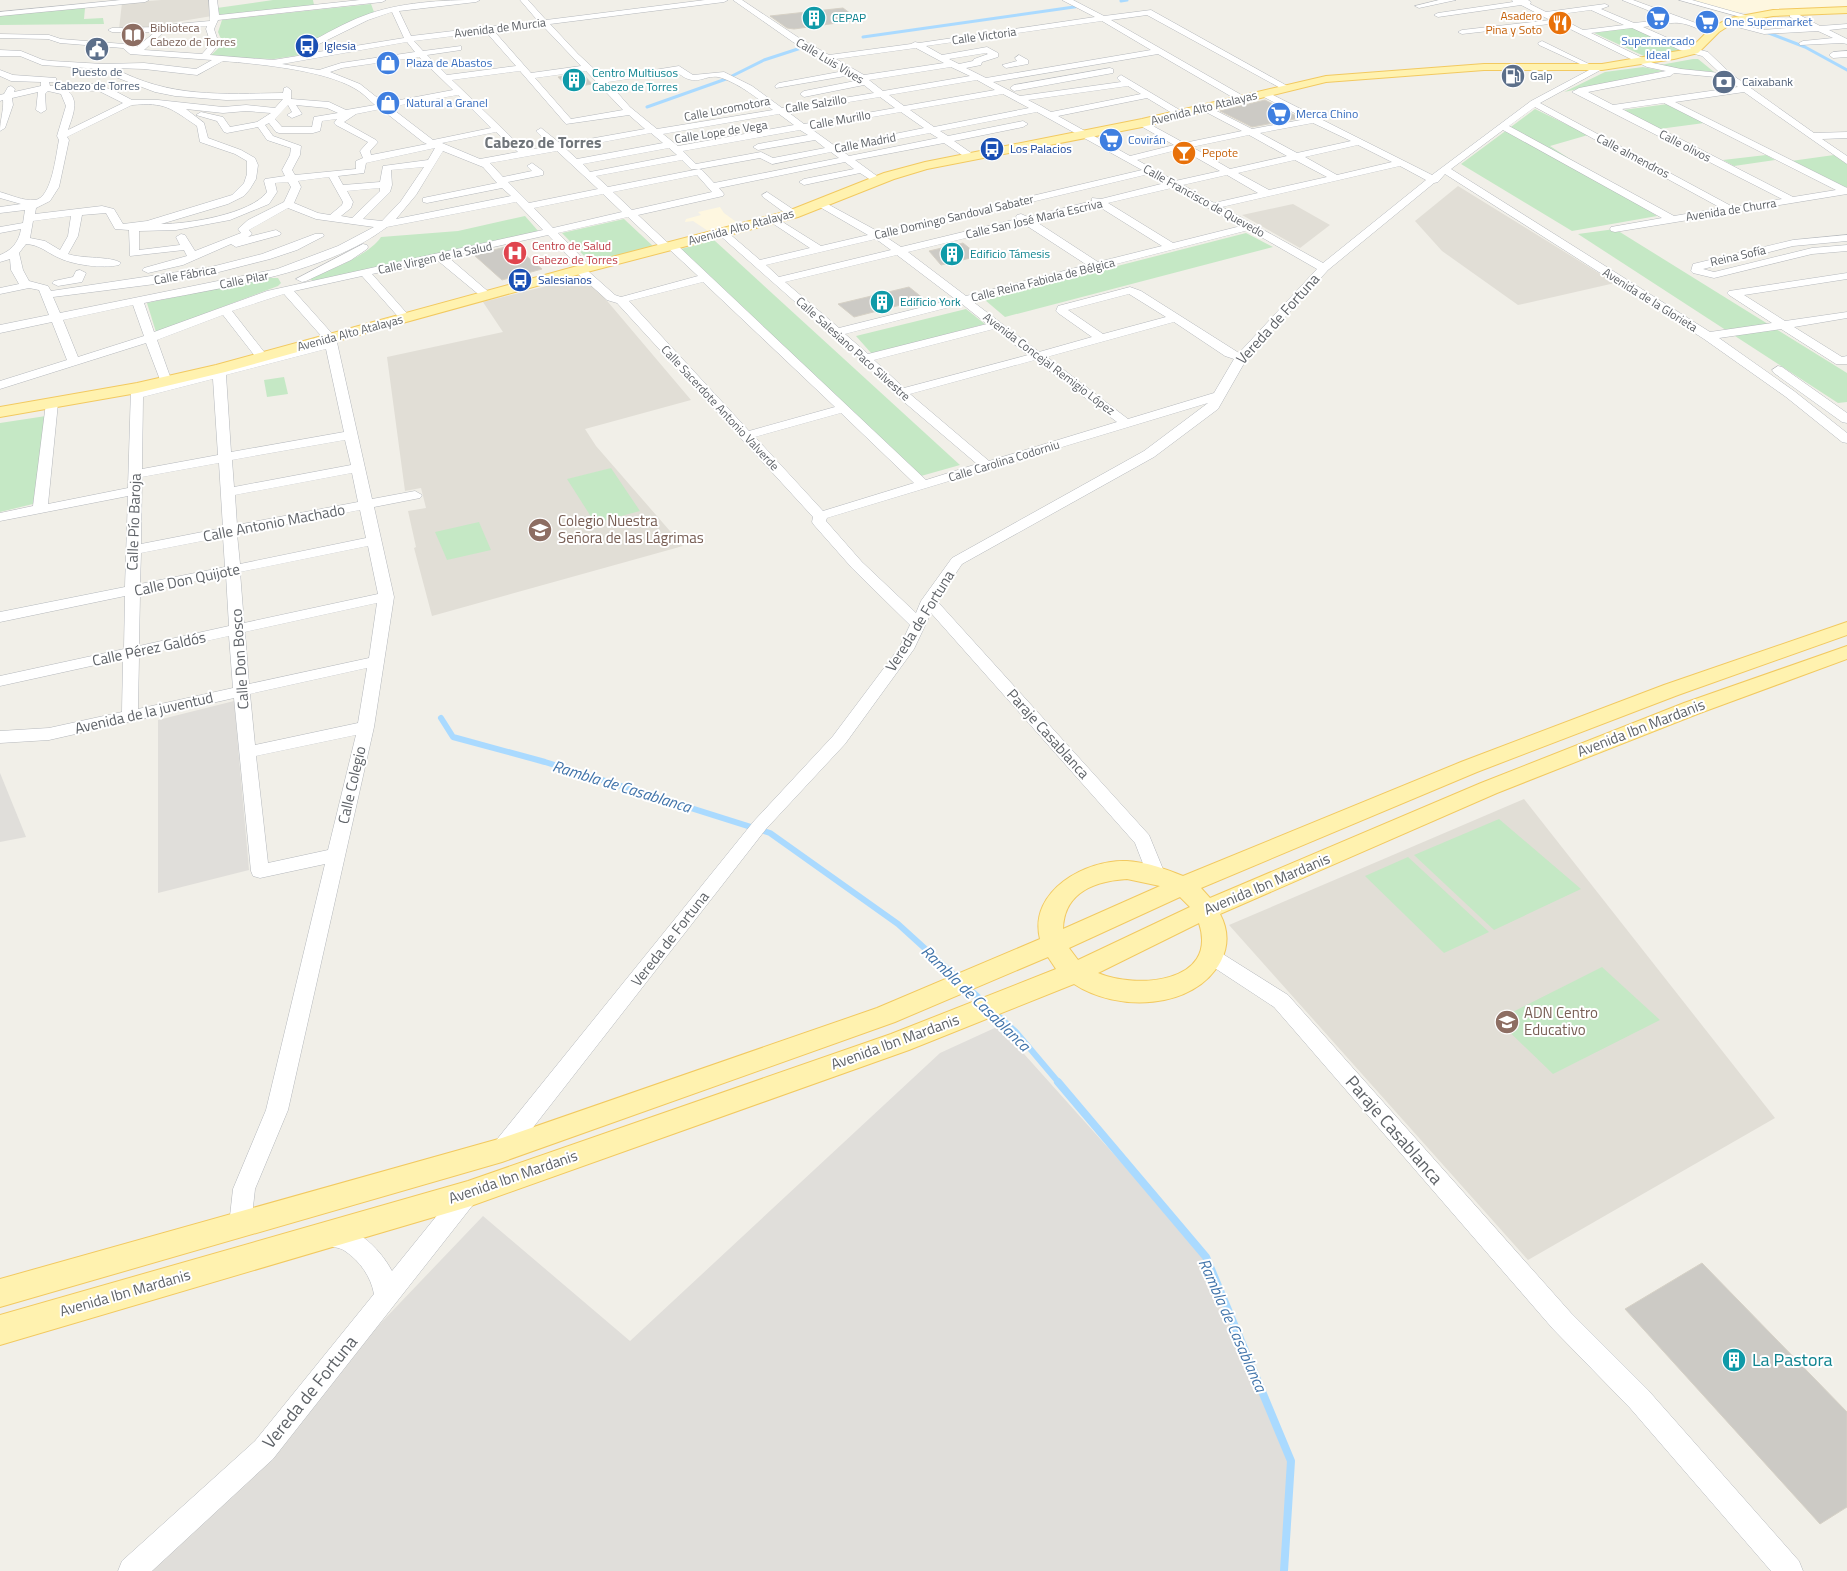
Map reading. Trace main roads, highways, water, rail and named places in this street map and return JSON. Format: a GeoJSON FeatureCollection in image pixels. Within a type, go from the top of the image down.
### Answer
{"type":"FeatureCollection","features":[{"type":"Feature","properties":{"kind":"main road"},"geometry":{"type":"LineString","coordinates":[[1752,17],[1847,11]]}},
{"type":"Feature","properties":{"kind":"main road"},"geometry":{"type":"LineString","coordinates":[[1752,17],[1773,14],[1830,12]]}},
{"type":"Feature","properties":{"kind":"main road","name":"Avenida Alto Atalayas"},"geometry":{"type":"LineString","coordinates":[[0,412],[137,392],[166,382],[219,372],[262,357],[330,341],[405,318],[583,269],[793,214],[877,181],[925,166],[1142,123],[1326,79],[1354,75],[1484,67],[1593,66],[1694,51],[1728,19],[1752,17]]}},
{"type":"Feature","properties":{"kind":"main road","name":"Avenida Ibn Mardanis"},"geometry":{"type":"LineString","coordinates":[[0,1293],[502,1150],[886,1015],[1054,944],[1183,886],[1469,767],[1671,690],[1847,628]]}},
{"type":"Feature","properties":{"kind":"main road","name":"Avenida Ibn Mardanis"},"geometry":{"type":"LineString","coordinates":[[0,1330],[468,1194],[900,1042],[1076,972],[1206,909],[1490,788],[1692,708],[1847,652]]}},
{"type":"Feature","properties":{"kind":"main road"},"geometry":{"type":"LineString","coordinates":[[1127,870],[1156,874],[1183,886],[1206,909],[1215,933],[1211,956],[1196,976],[1170,989],[1137,993],[1104,987],[1076,972],[1063,959],[1054,944],[1050,922],[1057,900],[1074,884],[1098,873],[1127,870]]}},
{"type":"Feature","properties":{"kind":"waterway"},"geometry":{"type":"LineString","coordinates":[[1121,1],[1127,0]]}},
{"type":"Feature","properties":{"kind":"waterway"},"geometry":{"type":"LineString","coordinates":[[863,37],[1081,6]]}},
{"type":"Feature","properties":{"kind":"waterway"},"geometry":{"type":"LineString","coordinates":[[1748,25],[1805,47],[1847,70]]}},
{"type":"Feature","properties":{"kind":"waterway"},"geometry":{"type":"LineString","coordinates":[[647,107],[726,79],[764,60],[804,47]]}},
{"type":"Feature","properties":{"kind":"waterway","name":"Rambla de Casablanca"},"geometry":{"type":"LineString","coordinates":[[441,718],[453,737],[545,762],[770,833],[898,924],[986,1004]]}},
{"type":"Feature","properties":{"kind":"waterway","name":"Rambla de Casablanca"},"geometry":{"type":"LineString","coordinates":[[992,1010],[1016,1032],[1059,1083]]}},
{"type":"Feature","properties":{"kind":"waterway","name":"Rambla de Casablanca"},"geometry":{"type":"LineString","coordinates":[[1058,1082],[1206,1257],[1291,1461],[1284,1571]]}},
{"type":"Feature","properties":{"kind":"place","name":"CEPAP"},"geometry":{"type":"Point","coordinates":[814,18]}},
{"type":"Feature","properties":{"kind":"place","name":"Supermercado Ideal"},"geometry":{"type":"Point","coordinates":[1658,18]}},
{"type":"Feature","properties":{"kind":"place","name":"One Supermarket"},"geometry":{"type":"Point","coordinates":[1707,22]}},
{"type":"Feature","properties":{"kind":"place","name":"Asadero Pina y Soto"},"geometry":{"type":"Point","coordinates":[1560,23]}},
{"type":"Feature","properties":{"kind":"place","name":"Biblioteca Cabezo de Torres"},"geometry":{"type":"Point","coordinates":[133,35]}},
{"type":"Feature","properties":{"kind":"place","name":"Iglesia"},"geometry":{"type":"Point","coordinates":[307,46]}},
{"type":"Feature","properties":{"kind":"place","name":"Puesto de Cabezo de Torres"},"geometry":{"type":"Point","coordinates":[97,49]}},
{"type":"Feature","properties":{"kind":"place","name":"Plaza de Abastos"},"geometry":{"type":"Point","coordinates":[388,63]}},
{"type":"Feature","properties":{"kind":"place","name":"Galp"},"geometry":{"type":"Point","coordinates":[1513,76]}},
{"type":"Feature","properties":{"kind":"place","name":"Centro Multiusos Cabezo de Torres"},"geometry":{"type":"Point","coordinates":[574,80]}},
{"type":"Feature","properties":{"kind":"place","name":"Caixabank"},"geometry":{"type":"Point","coordinates":[1724,82]}},
{"type":"Feature","properties":{"kind":"place","name":"Natural a Granel"},"geometry":{"type":"Point","coordinates":[388,103]}},
{"type":"Feature","properties":{"kind":"place","name":"Merca Chino"},"geometry":{"type":"Point","coordinates":[1279,114]}},
{"type":"Feature","properties":{"kind":"place","name":"Covirán"},"geometry":{"type":"Point","coordinates":[1111,140]}},
{"type":"Feature","properties":{"kind":"place","name":"Los Palacios"},"geometry":{"type":"Point","coordinates":[992,149]}},
{"type":"Feature","properties":{"kind":"place","name":"Pepote"},"geometry":{"type":"Point","coordinates":[1184,153]}},
{"type":"Feature","properties":{"kind":"place","name":"Centro de Salud Cabezo de Torres"},"geometry":{"type":"Point","coordinates":[515,253]}},
{"type":"Feature","properties":{"kind":"place","name":"Edificio Támesis"},"geometry":{"type":"Point","coordinates":[952,254]}},
{"type":"Feature","properties":{"kind":"place","name":"Salesianos"},"geometry":{"type":"Point","coordinates":[520,280]}},
{"type":"Feature","properties":{"kind":"place","name":"Edificio York"},"geometry":{"type":"Point","coordinates":[882,302]}},
{"type":"Feature","properties":{"kind":"place","name":"Colegio Nuestra Señora de las Lágrimas"},"geometry":{"type":"Point","coordinates":[540,530]}},
{"type":"Feature","properties":{"kind":"place","name":"ADN Centro Educativo"},"geometry":{"type":"Point","coordinates":[1507,1022]}},
{"type":"Feature","properties":{"kind":"place","name":"La Pastora"},"geometry":{"type":"Point","coordinates":[1734,1360]}},
{"type":"Feature","properties":{"kind":"district","name":"Cabezo de Torres"},"geometry":{"type":"Point","coordinates":[543,142]}}]}
